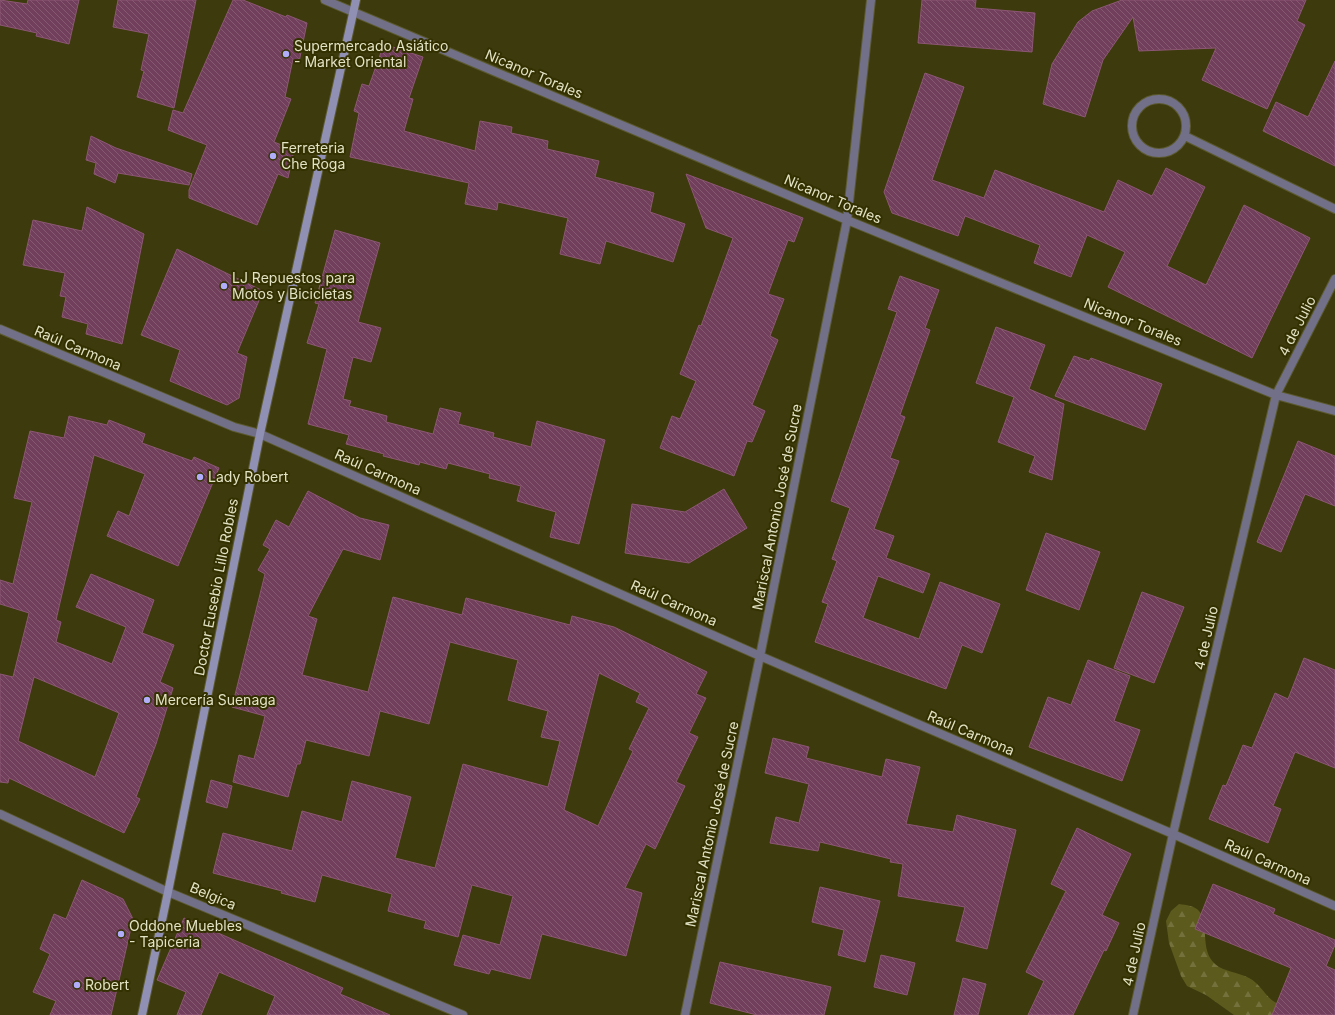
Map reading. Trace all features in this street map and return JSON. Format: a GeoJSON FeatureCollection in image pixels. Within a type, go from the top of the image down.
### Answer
{"type":"FeatureCollection","features":[{"type":"Feature","properties":{"kind":"main road","name":"Doctor Eusebio Lillo Robles"},"geometry":{"type":"LineString","coordinates":[[142,1015],[260,434],[356,0]]}},
{"type":"Feature","properties":{"kind":"street","name":"Nicanor Torales"},"geometry":{"type":"LineString","coordinates":[[325,0],[847,220],[1276,395],[1335,411]]}},
{"type":"Feature","properties":{"kind":"street","name":"Mariscal Antonio José de Sucre"},"geometry":{"type":"LineString","coordinates":[[685,1015],[760,656],[847,220],[871,0]]}},
{"type":"Feature","properties":{"kind":"street"},"geometry":{"type":"LineString","coordinates":[[1163,99],[1169,101],[1174,103],[1183,112],[1186,124],[1185,136],[1178,146],[1167,152],[1155,153],[1144,149],[1136,140],[1132,128],[1134,116],[1140,106],[1151,100],[1163,99]]}},
{"type":"Feature","properties":{"kind":"street"},"geometry":{"type":"LineString","coordinates":[[1185,136],[1335,209]]}},
{"type":"Feature","properties":{"kind":"street","name":"4 de Julio"},"geometry":{"type":"LineString","coordinates":[[1133,1015],[1173,834],[1276,395],[1335,279]]}},
{"type":"Feature","properties":{"kind":"street","name":"Raúl Carmona"},"geometry":{"type":"LineString","coordinates":[[0,329],[234,426],[260,434],[760,656],[1173,834],[1335,906]]}},
{"type":"Feature","properties":{"kind":"street","name":"Belgica"},"geometry":{"type":"LineString","coordinates":[[0,814],[168,892],[463,1015]]}},
{"type":"Feature","properties":{"kind":"green space"},"geometry":{"type":"Polygon","coordinates":[[[1179,904],[1197,909],[1202,916],[1207,951],[1215,964],[1223,969],[1253,980],[1273,1001],[1278,1004],[1317,1015],[1234,1015],[1206,995],[1187,986],[1181,976],[1169,943],[1166,921],[1171,911],[1179,904]]]}},
{"type":"Feature","properties":{"kind":"building"},"geometry":{"type":"Polygon","coordinates":[[[0,0],[27,4],[28,0],[79,0],[69,44],[36,36],[37,33],[0,25],[0,0]]]}},
{"type":"Feature","properties":{"kind":"building"},"geometry":{"type":"Polygon","coordinates":[[[118,0],[196,0],[174,108],[137,97],[144,71],[141,70],[149,34],[113,27],[118,0]]]}},
{"type":"Feature","properties":{"kind":"building"},"geometry":{"type":"Polygon","coordinates":[[[233,0],[243,0],[286,17],[287,15],[307,23],[299,62],[293,59],[285,97],[291,99],[274,142],[294,150],[288,178],[278,174],[257,225],[189,198],[189,190],[207,145],[168,130],[173,110],[183,113],[233,0]]]}},
{"type":"Feature","properties":{"kind":"building"},"geometry":{"type":"Polygon","coordinates":[[[922,0],[976,0],[975,8],[1035,13],[1032,52],[918,43],[922,0]]]}},
{"type":"Feature","properties":{"kind":"building"},"geometry":{"type":"Polygon","coordinates":[[[1122,0],[1306,0],[1297,21],[1305,25],[1267,109],[1202,80],[1216,48],[1139,51],[1133,17],[1103,60],[1085,117],[1043,104],[1052,64],[1078,22],[1092,11],[1122,0]]]}},
{"type":"Feature","properties":{"kind":"building"},"geometry":{"type":"Polygon","coordinates":[[[384,44],[423,57],[409,98],[413,99],[404,131],[475,151],[480,121],[512,127],[511,133],[548,141],[547,149],[599,161],[595,177],[654,193],[650,212],[685,224],[673,262],[606,241],[600,264],[560,254],[568,218],[498,202],[497,210],[465,204],[469,183],[350,157],[359,113],[354,111],[362,84],[369,86],[384,44]]]}},
{"type":"Feature","properties":{"kind":"building"},"geometry":{"type":"Polygon","coordinates":[[[1335,61],[1335,166],[1263,131],[1276,102],[1308,117],[1335,61]]]}},
{"type":"Feature","properties":{"kind":"building"},"geometry":{"type":"Polygon","coordinates":[[[925,73],[964,87],[932,180],[984,198],[995,170],[1104,212],[1118,180],[1152,196],[1166,168],[1205,187],[1167,266],[1206,285],[1244,205],[1310,238],[1252,358],[1108,287],[1125,252],[1087,235],[1071,277],[1034,263],[1040,245],[965,216],[958,236],[892,213],[884,192],[925,73]]]}},
{"type":"Feature","properties":{"kind":"building"},"geometry":{"type":"Polygon","coordinates":[[[91,136],[116,148],[192,174],[189,185],[118,173],[115,183],[94,174],[96,163],[86,160],[91,136]]]}},
{"type":"Feature","properties":{"kind":"building"},"geometry":{"type":"Polygon","coordinates":[[[686,174],[803,218],[794,242],[788,240],[768,294],[784,299],[770,336],[778,340],[752,405],[765,411],[752,442],[747,441],[734,476],[660,448],[672,416],[680,419],[696,381],[680,374],[699,325],[701,326],[733,238],[706,228],[686,174]]]}},
{"type":"Feature","properties":{"kind":"building"},"geometry":{"type":"Polygon","coordinates":[[[87,207],[144,234],[122,344],[86,334],[88,324],[62,317],[66,297],[60,296],[65,273],[23,265],[33,220],[82,231],[87,207]]]}},
{"type":"Feature","properties":{"kind":"building"},"geometry":{"type":"Polygon","coordinates":[[[335,230],[380,243],[358,322],[381,328],[371,362],[353,357],[343,399],[351,401],[349,406],[387,416],[386,422],[433,434],[440,408],[461,413],[458,424],[494,433],[493,437],[531,447],[537,421],[605,440],[579,544],[550,537],[556,512],[517,501],[521,486],[489,478],[490,474],[448,463],[446,469],[420,462],[419,465],[383,456],[384,454],[346,444],[349,435],[308,424],[327,349],[307,343],[319,304],[315,303],[335,230]]]}},
{"type":"Feature","properties":{"kind":"building"},"geometry":{"type":"Polygon","coordinates":[[[177,249],[263,291],[237,353],[247,357],[239,398],[227,405],[170,381],[180,350],[141,335],[177,249]]]}},
{"type":"Feature","properties":{"kind":"building"},"geometry":{"type":"Polygon","coordinates":[[[900,276],[939,290],[925,328],[930,330],[900,415],[905,417],[890,458],[899,461],[874,529],[894,536],[886,558],[930,574],[923,593],[878,576],[863,618],[919,639],[940,582],[1000,604],[982,653],[962,645],[946,689],[815,642],[828,604],[822,602],[837,561],[832,559],[850,508],[831,501],[897,312],[888,309],[900,276]]]}},
{"type":"Feature","properties":{"kind":"building"},"geometry":{"type":"Polygon","coordinates":[[[996,327],[1045,345],[1029,389],[1064,404],[1052,480],[1029,472],[1035,456],[998,442],[1014,397],[976,383],[996,327]]]}},
{"type":"Feature","properties":{"kind":"building"},"geometry":{"type":"Polygon","coordinates":[[[1074,356],[1089,361],[1091,358],[1162,384],[1145,430],[1055,396],[1074,356]]]}},
{"type":"Feature","properties":{"kind":"building"},"geometry":{"type":"Polygon","coordinates":[[[69,416],[107,425],[109,420],[145,434],[142,443],[192,461],[194,457],[219,468],[178,566],[107,536],[118,511],[129,516],[145,474],[94,455],[56,620],[61,622],[56,642],[112,664],[126,627],[76,607],[91,574],[154,600],[142,633],[174,645],[160,682],[173,688],[156,744],[136,797],[140,799],[124,833],[9,778],[8,783],[0,782],[0,674],[13,677],[29,613],[0,604],[0,580],[13,584],[32,502],[14,498],[30,431],[64,438],[69,416]],[[34,677],[18,741],[95,777],[119,713],[34,677]]]}},
{"type":"Feature","properties":{"kind":"building"},"geometry":{"type":"Polygon","coordinates":[[[1298,441],[1335,456],[1335,506],[1305,494],[1281,552],[1257,542],[1298,441]]]}},
{"type":"Feature","properties":{"kind":"building"},"geometry":{"type":"Polygon","coordinates":[[[724,489],[747,528],[689,563],[625,553],[632,504],[685,512],[724,489]]]}},
{"type":"Feature","properties":{"kind":"building"},"geometry":{"type":"Polygon","coordinates":[[[308,491],[360,518],[389,525],[380,560],[343,549],[308,616],[317,619],[302,675],[368,692],[393,597],[462,615],[466,598],[570,625],[572,616],[614,627],[707,672],[696,694],[706,698],[689,733],[698,737],[676,782],[685,786],[655,849],[646,844],[625,888],[642,893],[626,956],[542,934],[530,979],[491,969],[489,974],[454,965],[463,935],[500,945],[513,896],[472,885],[458,937],[424,928],[426,921],[388,911],[392,894],[322,875],[315,902],[281,893],[282,891],[213,873],[223,833],[292,851],[302,811],[342,822],[352,781],[411,797],[395,858],[435,868],[463,764],[548,787],[560,741],[541,737],[548,711],[508,700],[518,660],[450,642],[429,724],[380,711],[369,756],[306,740],[300,764],[297,764],[288,797],[233,782],[239,755],[254,759],[265,716],[232,707],[265,574],[258,570],[270,549],[263,545],[276,520],[289,527],[308,491]],[[599,673],[564,810],[598,826],[633,751],[629,749],[649,708],[636,702],[640,693],[599,673]]]}},
{"type":"Feature","properties":{"kind":"building"},"geometry":{"type":"Polygon","coordinates":[[[1046,533],[1100,552],[1079,610],[1026,590],[1046,533]]]}},
{"type":"Feature","properties":{"kind":"building"},"geometry":{"type":"Polygon","coordinates":[[[1142,592],[1184,607],[1154,683],[1114,668],[1142,592]]]}},
{"type":"Feature","properties":{"kind":"building"},"geometry":{"type":"Polygon","coordinates":[[[1304,658],[1335,670],[1335,768],[1295,752],[1273,806],[1281,809],[1268,843],[1209,819],[1223,785],[1226,786],[1243,745],[1252,748],[1275,693],[1288,699],[1304,658]]]}},
{"type":"Feature","properties":{"kind":"building"},"geometry":{"type":"Polygon","coordinates":[[[1088,660],[1130,676],[1114,721],[1140,730],[1122,781],[1029,747],[1048,697],[1071,705],[1088,660]]]}},
{"type":"Feature","properties":{"kind":"building"},"geometry":{"type":"Polygon","coordinates":[[[773,738],[809,747],[806,758],[882,777],[886,759],[920,767],[906,824],[953,832],[957,815],[1016,830],[987,949],[956,941],[965,907],[898,896],[903,864],[890,862],[891,859],[820,842],[818,851],[770,843],[776,817],[799,823],[809,784],[765,773],[773,738]]]}},
{"type":"Feature","properties":{"kind":"building"},"geometry":{"type":"Polygon","coordinates":[[[211,780],[232,786],[227,808],[206,802],[211,780]]]}},
{"type":"Feature","properties":{"kind":"building"},"geometry":{"type":"Polygon","coordinates":[[[1077,828],[1131,854],[1102,915],[1119,923],[1106,951],[1104,950],[1073,1015],[1028,1015],[1044,981],[1026,972],[1066,891],[1051,884],[1077,828]]]}},
{"type":"Feature","properties":{"kind":"building"},"geometry":{"type":"Polygon","coordinates":[[[82,880],[123,899],[133,919],[111,1015],[50,1015],[56,1001],[33,992],[50,954],[40,949],[54,914],[66,919],[82,880]]]}},
{"type":"Feature","properties":{"kind":"building"},"geometry":{"type":"Polygon","coordinates":[[[1213,884],[1275,909],[1273,914],[1335,940],[1335,945],[1326,966],[1335,970],[1335,1015],[1272,1015],[1291,968],[1195,929],[1213,884]]]}},
{"type":"Feature","properties":{"kind":"building"},"geometry":{"type":"Polygon","coordinates":[[[820,887],[880,901],[865,962],[838,955],[844,930],[812,922],[820,887]]]}},
{"type":"Feature","properties":{"kind":"building"},"geometry":{"type":"Polygon","coordinates":[[[184,918],[343,988],[340,994],[390,1015],[267,1015],[275,996],[219,972],[201,1015],[177,1015],[186,992],[157,980],[184,918]]]}},
{"type":"Feature","properties":{"kind":"building"},"geometry":{"type":"Polygon","coordinates":[[[881,955],[915,963],[907,995],[874,987],[881,955]]]}},
{"type":"Feature","properties":{"kind":"building"},"geometry":{"type":"Polygon","coordinates":[[[720,962],[831,987],[824,1015],[757,1015],[710,1003],[720,962]]]}},
{"type":"Feature","properties":{"kind":"building"},"geometry":{"type":"Polygon","coordinates":[[[963,978],[986,984],[978,1015],[954,1015],[963,978]]]}},
{"type":"Feature","properties":{"kind":"place","name":"Supermercado Asiático - Market Oriental"},"geometry":{"type":"Point","coordinates":[286,54]}},
{"type":"Feature","properties":{"kind":"place","name":"Ferreteria Che Roga"},"geometry":{"type":"Point","coordinates":[273,156]}},
{"type":"Feature","properties":{"kind":"place","name":"LJ Repuestos para Motos y Bicicletas"},"geometry":{"type":"Point","coordinates":[224,286]}},
{"type":"Feature","properties":{"kind":"place","name":"Lady Robert"},"geometry":{"type":"Point","coordinates":[200,477]}},
{"type":"Feature","properties":{"kind":"place","name":"Mercería Suenaga"},"geometry":{"type":"Point","coordinates":[147,700]}},
{"type":"Feature","properties":{"kind":"place","name":"Oddone Muebles - Tapiceria"},"geometry":{"type":"Point","coordinates":[121,934]}},
{"type":"Feature","properties":{"kind":"place","name":"Robert"},"geometry":{"type":"Point","coordinates":[77,985]}}]}
